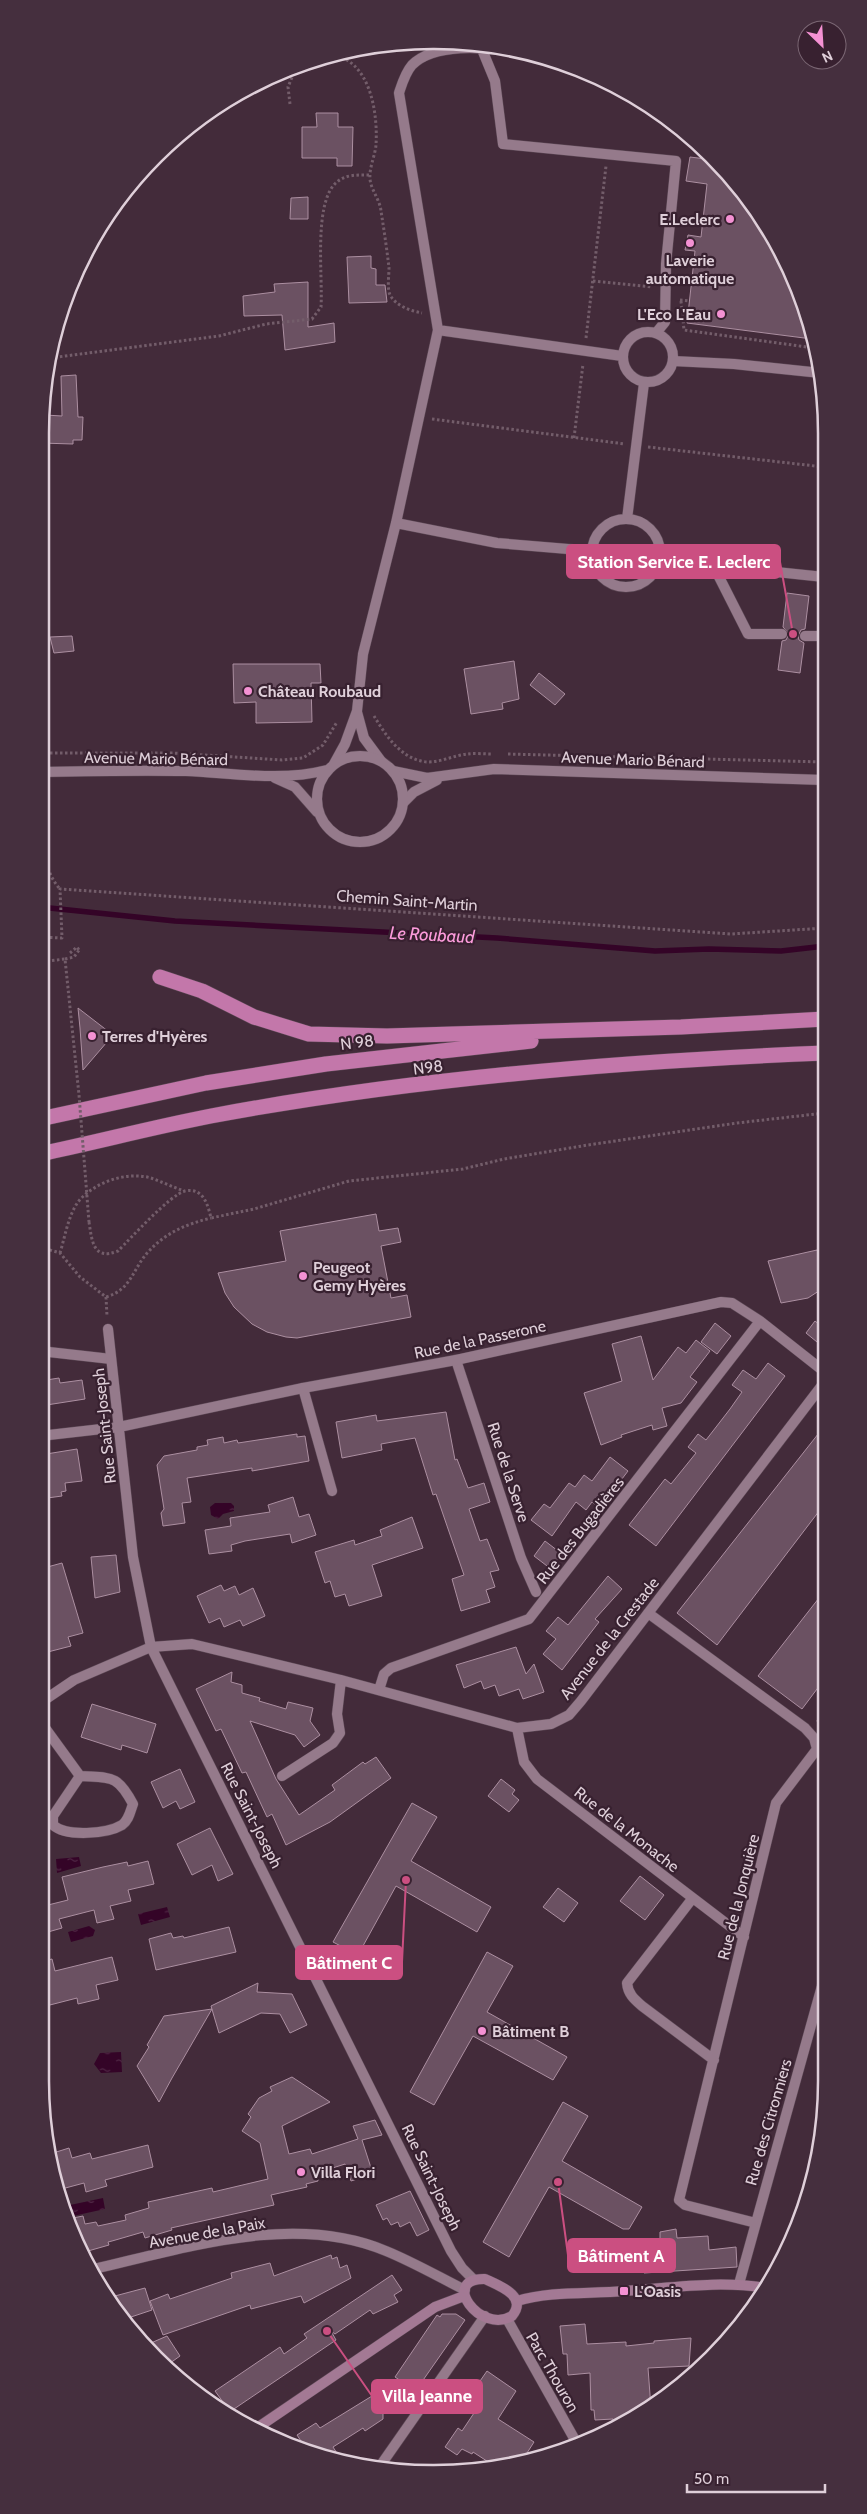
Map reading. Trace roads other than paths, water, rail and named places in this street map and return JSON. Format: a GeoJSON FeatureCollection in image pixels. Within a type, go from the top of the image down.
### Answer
{"type":"FeatureCollection","features":[{"type":"Feature","properties":{"kind":"highway"},"geometry":{"type":"LineString","coordinates":[[160,977],[202,991],[254,1017],[309,1034],[387,1036],[682,1027],[818,1019]]}},
{"type":"Feature","properties":{"kind":"highway","name":"N 98"},"geometry":{"type":"LineString","coordinates":[[49,1117],[206,1083],[326,1064],[497,1044],[682,1027]]}},
{"type":"Feature","properties":{"kind":"highway","name":"N98"},"geometry":{"type":"LineString","coordinates":[[49,1152],[210,1116],[326,1097],[503,1075],[743,1057],[818,1054]]}},
{"type":"Feature","properties":{"kind":"street"},"geometry":{"type":"LineString","coordinates":[[330,767],[345,758],[357,755],[370,756],[393,770],[399,780],[403,803],[400,815],[384,835],[372,840],[359,842],[346,840],[335,835],[325,826],[319,815],[317,792],[320,780],[345,744],[357,710],[363,654],[396,523],[438,330],[399,94],[404,78],[412,65],[438,51],[455,50]]}},
{"type":"Feature","properties":{"kind":"street"},"geometry":{"type":"LineString","coordinates":[[482,52],[495,81],[503,144],[676,161],[666,264],[665,322],[656,333]]}},
{"type":"Feature","properties":{"kind":"street"},"geometry":{"type":"LineString","coordinates":[[438,330],[584,349],[622,356]]}},
{"type":"Feature","properties":{"kind":"street"},"geometry":{"type":"LineString","coordinates":[[649,332],[656,333],[669,344],[673,362],[668,372],[660,379],[644,382],[630,376],[624,366],[622,356],[625,345],[634,335],[649,332]]}},
{"type":"Feature","properties":{"kind":"street"},"geometry":{"type":"LineString","coordinates":[[673,362],[734,364],[813,372]]}},
{"type":"Feature","properties":{"kind":"street"},"geometry":{"type":"LineString","coordinates":[[627,519],[644,382]]}},
{"type":"Feature","properties":{"kind":"street"},"geometry":{"type":"LineString","coordinates":[[627,519],[641,523],[650,529],[657,538],[660,560],[648,580],[639,586],[627,588],[616,586],[606,581],[598,573],[593,562],[592,551],[600,531],[609,524],[627,519]]}},
{"type":"Feature","properties":{"kind":"street"},"geometry":{"type":"LineString","coordinates":[[396,523],[497,543],[592,551]]}},
{"type":"Feature","properties":{"kind":"street"},"geometry":{"type":"LineString","coordinates":[[660,560],[818,576]]}},
{"type":"Feature","properties":{"kind":"street"},"geometry":{"type":"LineString","coordinates":[[713,565],[748,634],[782,634]]}},
{"type":"Feature","properties":{"kind":"street"},"geometry":{"type":"LineString","coordinates":[[805,636],[818,636]]}},
{"type":"Feature","properties":{"kind":"street"},"geometry":{"type":"LineString","coordinates":[[357,710],[364,738],[381,761]]}},
{"type":"Feature","properties":{"kind":"street","name":"Avenue Mario Bénard"},"geometry":{"type":"LineString","coordinates":[[49,772],[163,771],[297,776],[330,767]]}},
{"type":"Feature","properties":{"kind":"street","name":"Avenue Mario Bénard"},"geometry":{"type":"LineString","coordinates":[[393,770],[427,778],[442,778],[494,769],[818,780]]}},
{"type":"Feature","properties":{"kind":"street","name":"Avenue Mario Bénard"},"geometry":{"type":"LineString","coordinates":[[272,776],[294,787],[319,815]]}},
{"type":"Feature","properties":{"kind":"street","name":"Avenue Mario Bénard"},"geometry":{"type":"LineString","coordinates":[[403,803],[414,792],[442,778]]}},
{"type":"Feature","properties":{"kind":"street","name":"Rue de la Passerone"},"geometry":{"type":"LineString","coordinates":[[49,1435],[119,1427],[303,1388],[456,1360],[721,1302],[732,1303],[760,1321],[818,1367]]}},
{"type":"Feature","properties":{"kind":"street","name":"Rue des Bugadières"},"geometry":{"type":"LineString","coordinates":[[379,1690],[384,1674],[391,1668],[529,1619],[760,1321]]}},
{"type":"Feature","properties":{"kind":"street","name":"Rue Saint-Joseph"},"geometry":{"type":"LineString","coordinates":[[108,1329],[133,1557],[150,1647],[452,2251],[462,2268],[474,2280]]}},
{"type":"Feature","properties":{"kind":"street"},"geometry":{"type":"LineString","coordinates":[[49,1352],[111,1360]]}},
{"type":"Feature","properties":{"kind":"street","name":"Rue de la Serve"},"geometry":{"type":"LineString","coordinates":[[456,1360],[521,1558],[536,1592]]}},
{"type":"Feature","properties":{"kind":"street"},"geometry":{"type":"LineString","coordinates":[[303,1388],[332,1491]]}},
{"type":"Feature","properties":{"kind":"street","name":"Avenue de la Crestade"},"geometry":{"type":"LineString","coordinates":[[49,1696],[74,1680],[150,1647],[192,1644],[341,1680],[517,1728],[551,1724],[569,1715],[818,1390]]}},
{"type":"Feature","properties":{"kind":"street","name":"Rue de la Jonquière"},"geometry":{"type":"LineString","coordinates":[[648,1613],[805,1728],[814,1738],[817,1749],[816,1753],[776,1804],[679,2200],[684,2205],[756,2223]]}},
{"type":"Feature","properties":{"kind":"street"},"geometry":{"type":"LineString","coordinates":[[282,1776],[333,1743],[340,1733],[337,1714],[341,1680]]}},
{"type":"Feature","properties":{"kind":"street","name":"Rue de la Monache"},"geometry":{"type":"LineString","coordinates":[[517,1728],[524,1762],[537,1779],[744,1937]]}},
{"type":"Feature","properties":{"kind":"street"},"geometry":{"type":"LineString","coordinates":[[49,1733],[80,1776],[114,1779],[123,1786],[133,1804],[129,1818],[122,1825],[102,1831],[74,1833],[60,1831],[53,1825],[53,1816],[80,1776]]}},
{"type":"Feature","properties":{"kind":"street"},"geometry":{"type":"LineString","coordinates":[[692,1899],[627,1983],[632,1997],[642,2006],[714,2060]]}},
{"type":"Feature","properties":{"kind":"street","name":"Rue des Citronniers"},"geometry":{"type":"LineString","coordinates":[[739,2284],[818,2000]]}},
{"type":"Feature","properties":{"kind":"street","name":"Avenue de la Paix"},"geometry":{"type":"LineString","coordinates":[[97,2268],[230,2239],[307,2234],[340,2238],[385,2250],[464,2293]]}},
{"type":"Feature","properties":{"kind":"street"},"geometry":{"type":"LineString","coordinates":[[261,2425],[434,2307],[464,2293],[474,2280],[485,2278],[511,2292],[516,2301],[516,2311],[506,2319],[496,2320],[485,2316],[469,2306],[464,2293]]}},
{"type":"Feature","properties":{"kind":"street"},"geometry":{"type":"LineString","coordinates":[[516,2301],[546,2296],[739,2284],[758,2287]]}},
{"type":"Feature","properties":{"kind":"street"},"geometry":{"type":"LineString","coordinates":[[383,2462],[485,2316]]}},
{"type":"Feature","properties":{"kind":"street","name":"Parc Thouron"},"geometry":{"type":"LineString","coordinates":[[506,2319],[573,2439]]}},
{"type":"Feature","properties":{"kind":"water"},"geometry":{"type":"Polygon","coordinates":[[[215,1503],[231,1503],[234,1506],[234,1511],[223,1514],[218,1519],[211,1515],[210,1507],[215,1503]]]}},
{"type":"Feature","properties":{"kind":"water"},"geometry":{"type":"Polygon","coordinates":[[[79,1857],[81,1866],[57,1873],[56,1859],[79,1857]]]}},
{"type":"Feature","properties":{"kind":"water"},"geometry":{"type":"Polygon","coordinates":[[[167,1907],[170,1917],[141,1925],[138,1914],[167,1907]]]}},
{"type":"Feature","properties":{"kind":"water"},"geometry":{"type":"Polygon","coordinates":[[[89,1926],[95,1930],[93,1936],[71,1942],[68,1932],[89,1926]]]}},
{"type":"Feature","properties":{"kind":"water"},"geometry":{"type":"Polygon","coordinates":[[[121,2052],[122,2072],[101,2073],[94,2064],[100,2053],[121,2052]]]}},
{"type":"Feature","properties":{"kind":"water"},"geometry":{"type":"Polygon","coordinates":[[[103,2198],[105,2209],[73,2216],[70,2205],[103,2198]]]}},
{"type":"Feature","properties":{"kind":"waterway","name":"Le Roubaud"},"geometry":{"type":"LineString","coordinates":[[49,908],[175,921],[497,938],[655,951],[709,949],[781,951],[818,947]]}},
{"type":"Feature","properties":{"kind":"place","name":"E.Leclerc"},"geometry":{"type":"Point","coordinates":[730,219]}},
{"type":"Feature","properties":{"kind":"place","name":"Laverie automatique"},"geometry":{"type":"Point","coordinates":[690,243]}},
{"type":"Feature","properties":{"kind":"place","name":"L'Eco L'Eau"},"geometry":{"type":"Point","coordinates":[721,314]}},
{"type":"Feature","properties":{"kind":"place","name":"Station Service E. Leclerc"},"geometry":{"type":"Point","coordinates":[793,634]}},
{"type":"Feature","properties":{"kind":"place","name":"Château Roubaud"},"geometry":{"type":"Point","coordinates":[248,691]}},
{"type":"Feature","properties":{"kind":"place","name":"Terres d'Hyères"},"geometry":{"type":"Point","coordinates":[92,1036]}},
{"type":"Feature","properties":{"kind":"place","name":"Peugeot Gemy Hyères"},"geometry":{"type":"Point","coordinates":[303,1276]}},
{"type":"Feature","properties":{"kind":"place","name":"Bâtiment C"},"geometry":{"type":"Point","coordinates":[406,1880]}},
{"type":"Feature","properties":{"kind":"place","name":"Bâtiment B"},"geometry":{"type":"Point","coordinates":[482,2031]}},
{"type":"Feature","properties":{"kind":"place","name":"Villa Flori"},"geometry":{"type":"Point","coordinates":[301,2172]}},
{"type":"Feature","properties":{"kind":"place","name":"Bâtiment A"},"geometry":{"type":"Point","coordinates":[558,2182]}},
{"type":"Feature","properties":{"kind":"place","name":"L'Oasis"},"geometry":{"type":"Point","coordinates":[624,2291]}},
{"type":"Feature","properties":{"kind":"place","name":"Villa Jeanne"},"geometry":{"type":"Point","coordinates":[327,2331]}}]}
